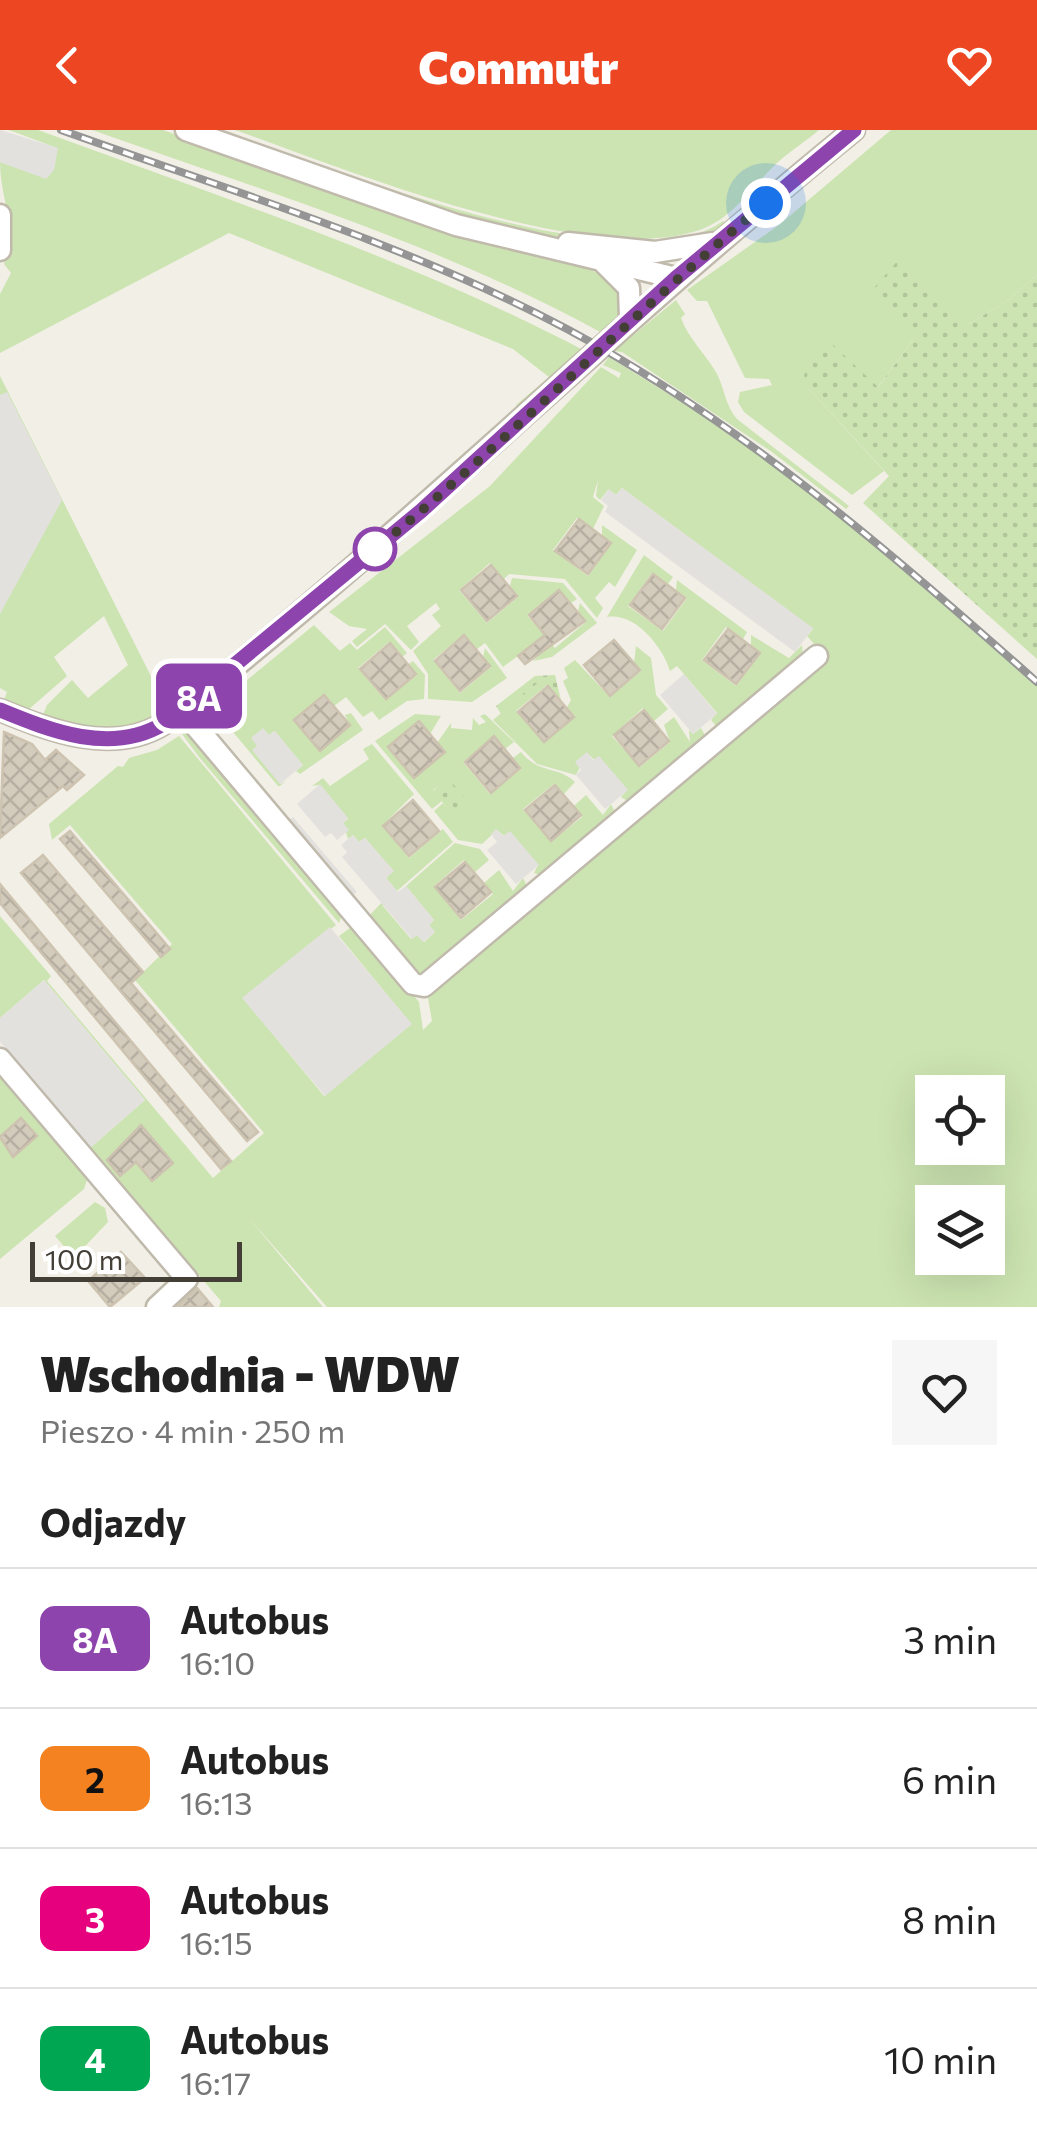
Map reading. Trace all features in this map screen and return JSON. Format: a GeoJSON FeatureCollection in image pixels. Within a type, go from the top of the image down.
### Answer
{"type":"FeatureCollection","features":[{"type":"Feature","properties":{"kind":"street"},"geometry":{"type":"LineString","coordinates":[[0,710],[49,728],[113,740],[152,731],[474,465],[630,318],[854,130]]}},
{"type":"Feature","properties":{"kind":"street"},"geometry":{"type":"LineString","coordinates":[[200,132],[432,218],[676,278]]}},
{"type":"Feature","properties":{"kind":"street"},"geometry":{"type":"LineString","coordinates":[[0,215],[0,250]]}},
{"type":"Feature","properties":{"kind":"street"},"geometry":{"type":"LineString","coordinates":[[496,235],[654,252],[720,241]]}},
{"type":"Feature","properties":{"kind":"street"},"geometry":{"type":"LineString","coordinates":[[654,252],[666,260],[676,278]]}},
{"type":"Feature","properties":{"kind":"street"},"geometry":{"type":"LineString","coordinates":[[602,262],[629,288],[630,318]]}},
{"type":"Feature","properties":{"kind":"street"},"geometry":{"type":"LineString","coordinates":[[182,710],[418,986],[429,984],[817,656]]}},
{"type":"Feature","properties":{"kind":"street"},"geometry":{"type":"LineString","coordinates":[[0,1059],[187,1280],[157,1307]]}},
{"type":"Feature","properties":{"kind":"green space"},"geometry":{"type":"Polygon","coordinates":[[[9,130],[38,130],[315,232],[452,287],[585,351],[525,410],[516,405],[549,377],[513,349],[229,233],[0,353],[0,294],[11,273],[4,264],[9,225],[0,162],[46,178],[54,169],[57,148],[9,130]]]}},
{"type":"Feature","properties":{"kind":"green space"},"geometry":{"type":"Polygon","coordinates":[[[92,130],[163,130],[370,204],[583,266],[619,284],[624,308],[602,333],[416,246],[92,130]]]}},
{"type":"Feature","properties":{"kind":"green space"},"geometry":{"type":"Polygon","coordinates":[[[235,130],[819,130],[778,162],[717,222],[660,238],[603,237],[539,227],[471,210],[235,130]]]}},
{"type":"Feature","properties":{"kind":"green space"},"geometry":{"type":"Polygon","coordinates":[[[891,130],[1037,130],[1037,275],[1007,301],[967,325],[914,339],[877,388],[830,343],[809,389],[884,471],[852,495],[744,412],[738,402],[740,392],[772,385],[769,379],[745,378],[707,301],[697,301],[687,290],[779,225],[891,130]]]}},
{"type":"Feature","properties":{"kind":"green space"},"geometry":{"type":"Polygon","coordinates":[[[226,131],[478,215],[551,232],[618,241],[538,235],[458,217],[226,131]]]}},
{"type":"Feature","properties":{"kind":"green space"},"geometry":{"type":"Polygon","coordinates":[[[723,221],[728,226],[677,245],[621,241],[679,238],[723,221]]]}},
{"type":"Feature","properties":{"kind":"green space"},"geometry":{"type":"Polygon","coordinates":[[[900,258],[967,325],[1007,301],[1037,275],[1037,659],[863,503],[889,476],[809,389],[804,375],[811,360],[830,342],[878,387],[914,339],[869,294],[900,258]]]}},
{"type":"Feature","properties":{"kind":"green space"},"geometry":{"type":"Polygon","coordinates":[[[676,300],[685,314],[681,318],[684,326],[717,374],[737,419],[849,506],[846,509],[772,452],[622,352],[614,351],[676,300]]]}},
{"type":"Feature","properties":{"kind":"green space"},"geometry":{"type":"Polygon","coordinates":[[[609,357],[749,444],[881,550],[1037,685],[1037,1307],[327,1307],[249,1218],[323,1307],[219,1307],[221,1301],[90,1148],[145,1100],[44,980],[0,1018],[0,916],[51,976],[47,981],[213,1178],[264,1133],[135,980],[172,944],[70,825],[52,840],[49,824],[118,766],[123,767],[129,758],[157,750],[179,736],[336,925],[243,998],[324,1096],[411,1024],[339,936],[350,928],[361,933],[419,1002],[423,1030],[432,1021],[428,998],[434,990],[826,657],[807,636],[813,629],[622,488],[616,495],[608,490],[600,500],[596,496],[598,480],[593,497],[604,506],[593,529],[577,518],[553,550],[588,576],[612,543],[602,535],[602,525],[637,550],[615,587],[609,582],[595,598],[603,608],[597,618],[565,579],[509,574],[504,579],[490,563],[459,590],[487,623],[518,597],[510,586],[512,578],[563,583],[577,599],[571,603],[559,589],[527,615],[555,648],[586,622],[578,611],[580,603],[597,623],[552,657],[533,661],[538,656],[530,647],[503,667],[485,643],[477,649],[464,634],[433,660],[460,693],[491,667],[483,657],[485,648],[507,678],[472,702],[428,699],[428,674],[413,651],[441,626],[432,615],[440,609],[436,603],[407,626],[419,642],[411,650],[385,624],[357,647],[352,641],[367,629],[349,626],[329,612],[490,486],[601,367],[619,378],[621,373],[603,365],[609,357]]]}},
{"type":"Feature","properties":{"kind":"green space"},"geometry":{"type":"Polygon","coordinates":[[[0,376],[163,700],[170,696],[172,706],[137,729],[91,730],[43,715],[47,705],[72,680],[88,698],[128,665],[104,616],[54,657],[67,676],[28,710],[3,702],[7,692],[0,688],[0,376]]]}},
{"type":"Feature","properties":{"kind":"green space"},"geometry":{"type":"Polygon","coordinates":[[[644,555],[673,577],[668,584],[652,573],[628,606],[663,631],[687,598],[676,590],[677,580],[747,632],[743,639],[726,627],[702,660],[736,686],[761,653],[751,645],[751,635],[789,658],[802,645],[803,656],[716,726],[711,720],[717,713],[677,666],[670,671],[646,633],[628,620],[607,617],[644,555]]]}},
{"type":"Feature","properties":{"kind":"green space"},"geometry":{"type":"Polygon","coordinates":[[[314,625],[340,651],[350,643],[357,650],[385,627],[407,653],[402,657],[389,642],[358,668],[385,700],[417,675],[409,664],[413,661],[425,675],[424,699],[407,701],[379,720],[372,711],[363,717],[346,697],[334,706],[324,695],[294,720],[319,751],[350,726],[345,715],[351,713],[363,730],[300,774],[296,771],[303,765],[274,731],[269,736],[263,729],[257,746],[281,784],[287,780],[280,786],[278,786],[213,708],[314,625]]]}},
{"type":"Feature","properties":{"kind":"green space"},"geometry":{"type":"Polygon","coordinates":[[[636,646],[651,658],[656,695],[668,709],[654,721],[643,708],[612,736],[640,767],[670,742],[664,725],[674,717],[690,742],[689,730],[693,734],[701,728],[706,737],[629,802],[621,797],[627,790],[587,753],[576,775],[537,764],[493,720],[542,679],[547,685],[516,711],[544,743],[575,717],[567,707],[571,700],[563,681],[568,678],[564,668],[575,660],[610,697],[641,671],[634,663],[636,646]]]}},
{"type":"Feature","properties":{"kind":"green space"},"geometry":{"type":"Polygon","coordinates":[[[555,675],[561,700],[541,680],[501,714],[496,706],[535,676],[555,675]]]}},
{"type":"Feature","properties":{"kind":"green space"},"geometry":{"type":"Polygon","coordinates":[[[415,714],[441,716],[430,734],[418,721],[388,747],[414,778],[445,752],[437,743],[451,723],[451,728],[472,730],[473,718],[479,725],[486,722],[480,716],[485,714],[514,742],[505,749],[494,736],[463,762],[490,794],[521,769],[513,758],[521,752],[535,764],[575,782],[564,794],[554,784],[523,809],[551,842],[582,817],[574,806],[586,795],[603,815],[611,804],[616,814],[544,876],[534,873],[538,865],[497,830],[482,844],[458,840],[434,811],[443,803],[455,816],[449,779],[433,790],[442,801],[432,809],[375,741],[415,714]]]}},
{"type":"Feature","properties":{"kind":"green space"},"geometry":{"type":"Polygon","coordinates":[[[192,733],[342,915],[339,923],[199,757],[182,734],[192,733]]]}},
{"type":"Feature","properties":{"kind":"green space"},"geometry":{"type":"Polygon","coordinates":[[[372,744],[414,794],[382,826],[409,858],[443,829],[453,842],[397,891],[386,878],[393,871],[365,838],[359,842],[353,835],[348,839],[343,823],[348,819],[319,785],[312,786],[323,778],[330,786],[369,759],[363,749],[372,744]]]}},
{"type":"Feature","properties":{"kind":"green space"},"geometry":{"type":"Polygon","coordinates":[[[448,778],[470,804],[454,816],[433,791],[448,778]]]}},
{"type":"Feature","properties":{"kind":"green space"},"geometry":{"type":"Polygon","coordinates":[[[455,843],[480,849],[489,860],[475,872],[464,860],[434,886],[461,920],[493,894],[484,883],[499,870],[513,891],[523,878],[528,888],[424,976],[418,975],[368,917],[386,898],[383,906],[411,939],[417,935],[424,942],[435,932],[429,925],[434,920],[406,886],[455,843]]]}},
{"type":"Feature","properties":{"kind":"green space"},"geometry":{"type":"Polygon","coordinates":[[[0,1074],[87,1180],[84,1189],[0,1259],[0,1074]]]}},
{"type":"Feature","properties":{"kind":"green space"},"geometry":{"type":"Polygon","coordinates":[[[95,1202],[105,1208],[108,1222],[74,1258],[55,1236],[95,1202]]]}},
{"type":"Feature","properties":{"kind":"shaded area"},"geometry":{"type":"Polygon","coordinates":[[[0,130],[58,148],[54,170],[46,179],[0,162],[0,130]]]}},
{"type":"Feature","properties":{"kind":"shaded area"},"geometry":{"type":"Polygon","coordinates":[[[7,392],[62,500],[0,614],[0,395],[7,392]]]}},
{"type":"Feature","properties":{"kind":"shaded area"},"geometry":{"type":"Polygon","coordinates":[[[622,488],[813,628],[795,652],[605,512],[608,506],[601,500],[609,489],[616,495],[622,488]]]}},
{"type":"Feature","properties":{"kind":"shaded area"},"geometry":{"type":"Polygon","coordinates":[[[684,674],[717,714],[693,734],[660,695],[684,674]]]}},
{"type":"Feature","properties":{"kind":"shaded area"},"geometry":{"type":"Polygon","coordinates":[[[263,728],[269,735],[275,731],[303,765],[280,784],[252,750],[257,746],[251,738],[263,728]]]}},
{"type":"Feature","properties":{"kind":"shaded area"},"geometry":{"type":"Polygon","coordinates":[[[587,752],[593,760],[599,756],[628,790],[605,809],[576,775],[581,770],[575,762],[587,752]]]}},
{"type":"Feature","properties":{"kind":"shaded area"},"geometry":{"type":"Polygon","coordinates":[[[320,784],[348,818],[343,823],[349,830],[337,840],[331,833],[325,837],[297,804],[320,784]]]}},
{"type":"Feature","properties":{"kind":"shaded area"},"geometry":{"type":"Polygon","coordinates":[[[293,817],[357,892],[349,898],[285,824],[293,817]]]}},
{"type":"Feature","properties":{"kind":"shaded area"},"geometry":{"type":"Polygon","coordinates":[[[496,829],[503,836],[510,831],[539,865],[516,884],[487,850],[497,842],[491,834],[496,829]]]}},
{"type":"Feature","properties":{"kind":"shaded area"},"geometry":{"type":"Polygon","coordinates":[[[353,835],[359,842],[365,838],[394,871],[386,878],[398,892],[406,886],[434,920],[429,925],[435,932],[423,942],[417,935],[412,939],[342,857],[347,852],[341,845],[353,835]]]}},
{"type":"Feature","properties":{"kind":"shaded area"},"geometry":{"type":"Polygon","coordinates":[[[330,927],[412,1024],[325,1096],[242,998],[330,927]]]}},
{"type":"Feature","properties":{"kind":"shaded area"},"geometry":{"type":"Polygon","coordinates":[[[44,980],[145,1100],[90,1148],[0,1042],[0,1018],[44,980]]]}},
{"type":"Feature","properties":{"kind":"building"},"geometry":{"type":"Polygon","coordinates":[[[579,519],[611,543],[588,574],[555,551],[579,519]]]}},
{"type":"Feature","properties":{"kind":"building"},"geometry":{"type":"Polygon","coordinates":[[[491,565],[517,596],[487,621],[461,590],[491,565]]]}},
{"type":"Feature","properties":{"kind":"building"},"geometry":{"type":"Polygon","coordinates":[[[653,574],[685,598],[662,629],[630,605],[653,574]]]}},
{"type":"Feature","properties":{"kind":"building"},"geometry":{"type":"Polygon","coordinates":[[[559,590],[585,621],[525,664],[518,656],[545,635],[529,615],[559,590]]]}},
{"type":"Feature","properties":{"kind":"building"},"geometry":{"type":"Polygon","coordinates":[[[728,629],[760,653],[736,684],[704,660],[728,629]]]}},
{"type":"Feature","properties":{"kind":"building"},"geometry":{"type":"Polygon","coordinates":[[[464,635],[490,666],[460,691],[435,661],[464,635]]]}},
{"type":"Feature","properties":{"kind":"building"},"geometry":{"type":"Polygon","coordinates":[[[614,640],[640,670],[610,696],[584,665],[614,640]]]}},
{"type":"Feature","properties":{"kind":"building"},"geometry":{"type":"Polygon","coordinates":[[[390,643],[416,674],[386,699],[360,669],[390,643]]]}},
{"type":"Feature","properties":{"kind":"building"},"geometry":{"type":"Polygon","coordinates":[[[548,686],[574,717],[544,742],[518,712],[548,686]]]}},
{"type":"Feature","properties":{"kind":"building"},"geometry":{"type":"Polygon","coordinates":[[[324,695],[350,725],[320,751],[294,720],[324,695]]]}},
{"type":"Feature","properties":{"kind":"building"},"geometry":{"type":"Polygon","coordinates":[[[644,710],[669,741],[639,766],[614,735],[644,710]]]}},
{"type":"Feature","properties":{"kind":"building"},"geometry":{"type":"Polygon","coordinates":[[[419,721],[445,752],[414,778],[388,747],[419,721]]]}},
{"type":"Feature","properties":{"kind":"building"},"geometry":{"type":"Polygon","coordinates":[[[4,732],[32,744],[45,760],[56,750],[84,775],[67,790],[63,786],[0,838],[4,732]]]}},
{"type":"Feature","properties":{"kind":"building"},"geometry":{"type":"Polygon","coordinates":[[[494,736],[520,768],[491,793],[465,762],[494,736]]]}},
{"type":"Feature","properties":{"kind":"building"},"geometry":{"type":"Polygon","coordinates":[[[555,785],[581,815],[551,841],[525,810],[555,785]]]}},
{"type":"Feature","properties":{"kind":"building"},"geometry":{"type":"Polygon","coordinates":[[[413,800],[439,831],[409,856],[383,826],[413,800]]]}},
{"type":"Feature","properties":{"kind":"building"},"geometry":{"type":"Polygon","coordinates":[[[70,831],[170,949],[161,957],[60,839],[70,831]]]}},
{"type":"Feature","properties":{"kind":"building"},"geometry":{"type":"Polygon","coordinates":[[[43,855],[143,972],[131,983],[258,1132],[247,1141],[21,873],[43,855]]]}},
{"type":"Feature","properties":{"kind":"building"},"geometry":{"type":"Polygon","coordinates":[[[465,862],[491,892],[461,918],[435,887],[465,862]]]}},
{"type":"Feature","properties":{"kind":"building"},"geometry":{"type":"Polygon","coordinates":[[[0,884],[231,1161],[221,1169],[0,903],[0,884]]]}},
{"type":"Feature","properties":{"kind":"building"},"geometry":{"type":"Polygon","coordinates":[[[21,1118],[37,1136],[13,1157],[0,1137],[21,1118]]]}},
{"type":"Feature","properties":{"kind":"building"},"geometry":{"type":"Polygon","coordinates":[[[141,1125],[173,1163],[152,1181],[136,1162],[120,1176],[107,1160],[141,1125]]]}},
{"type":"Feature","properties":{"kind":"building"},"geometry":{"type":"Polygon","coordinates":[[[121,1252],[145,1278],[110,1307],[88,1281],[121,1252]]]}},
{"type":"Feature","properties":{"kind":"building"},"geometry":{"type":"Polygon","coordinates":[[[196,1289],[213,1307],[177,1307],[196,1289]]]}},
{"type":"Feature","properties":{"kind":"railway"},"geometry":{"type":"LineString","coordinates":[[61,130],[381,245],[567,329],[754,447],[926,585],[1037,682]]}},
{"type":"Feature","properties":{"kind":"bus line","name":"8A"},"geometry":{"type":"LineString","coordinates":[[0,710],[49,728],[113,740],[152,731],[163,724],[421,511],[676,278],[854,130]]}},
{"type":"Feature","properties":{"kind":"route"},"geometry":{"type":"LineString","coordinates":[[375,549],[372,552],[523,421],[676,278],[766,203]]}}]}
